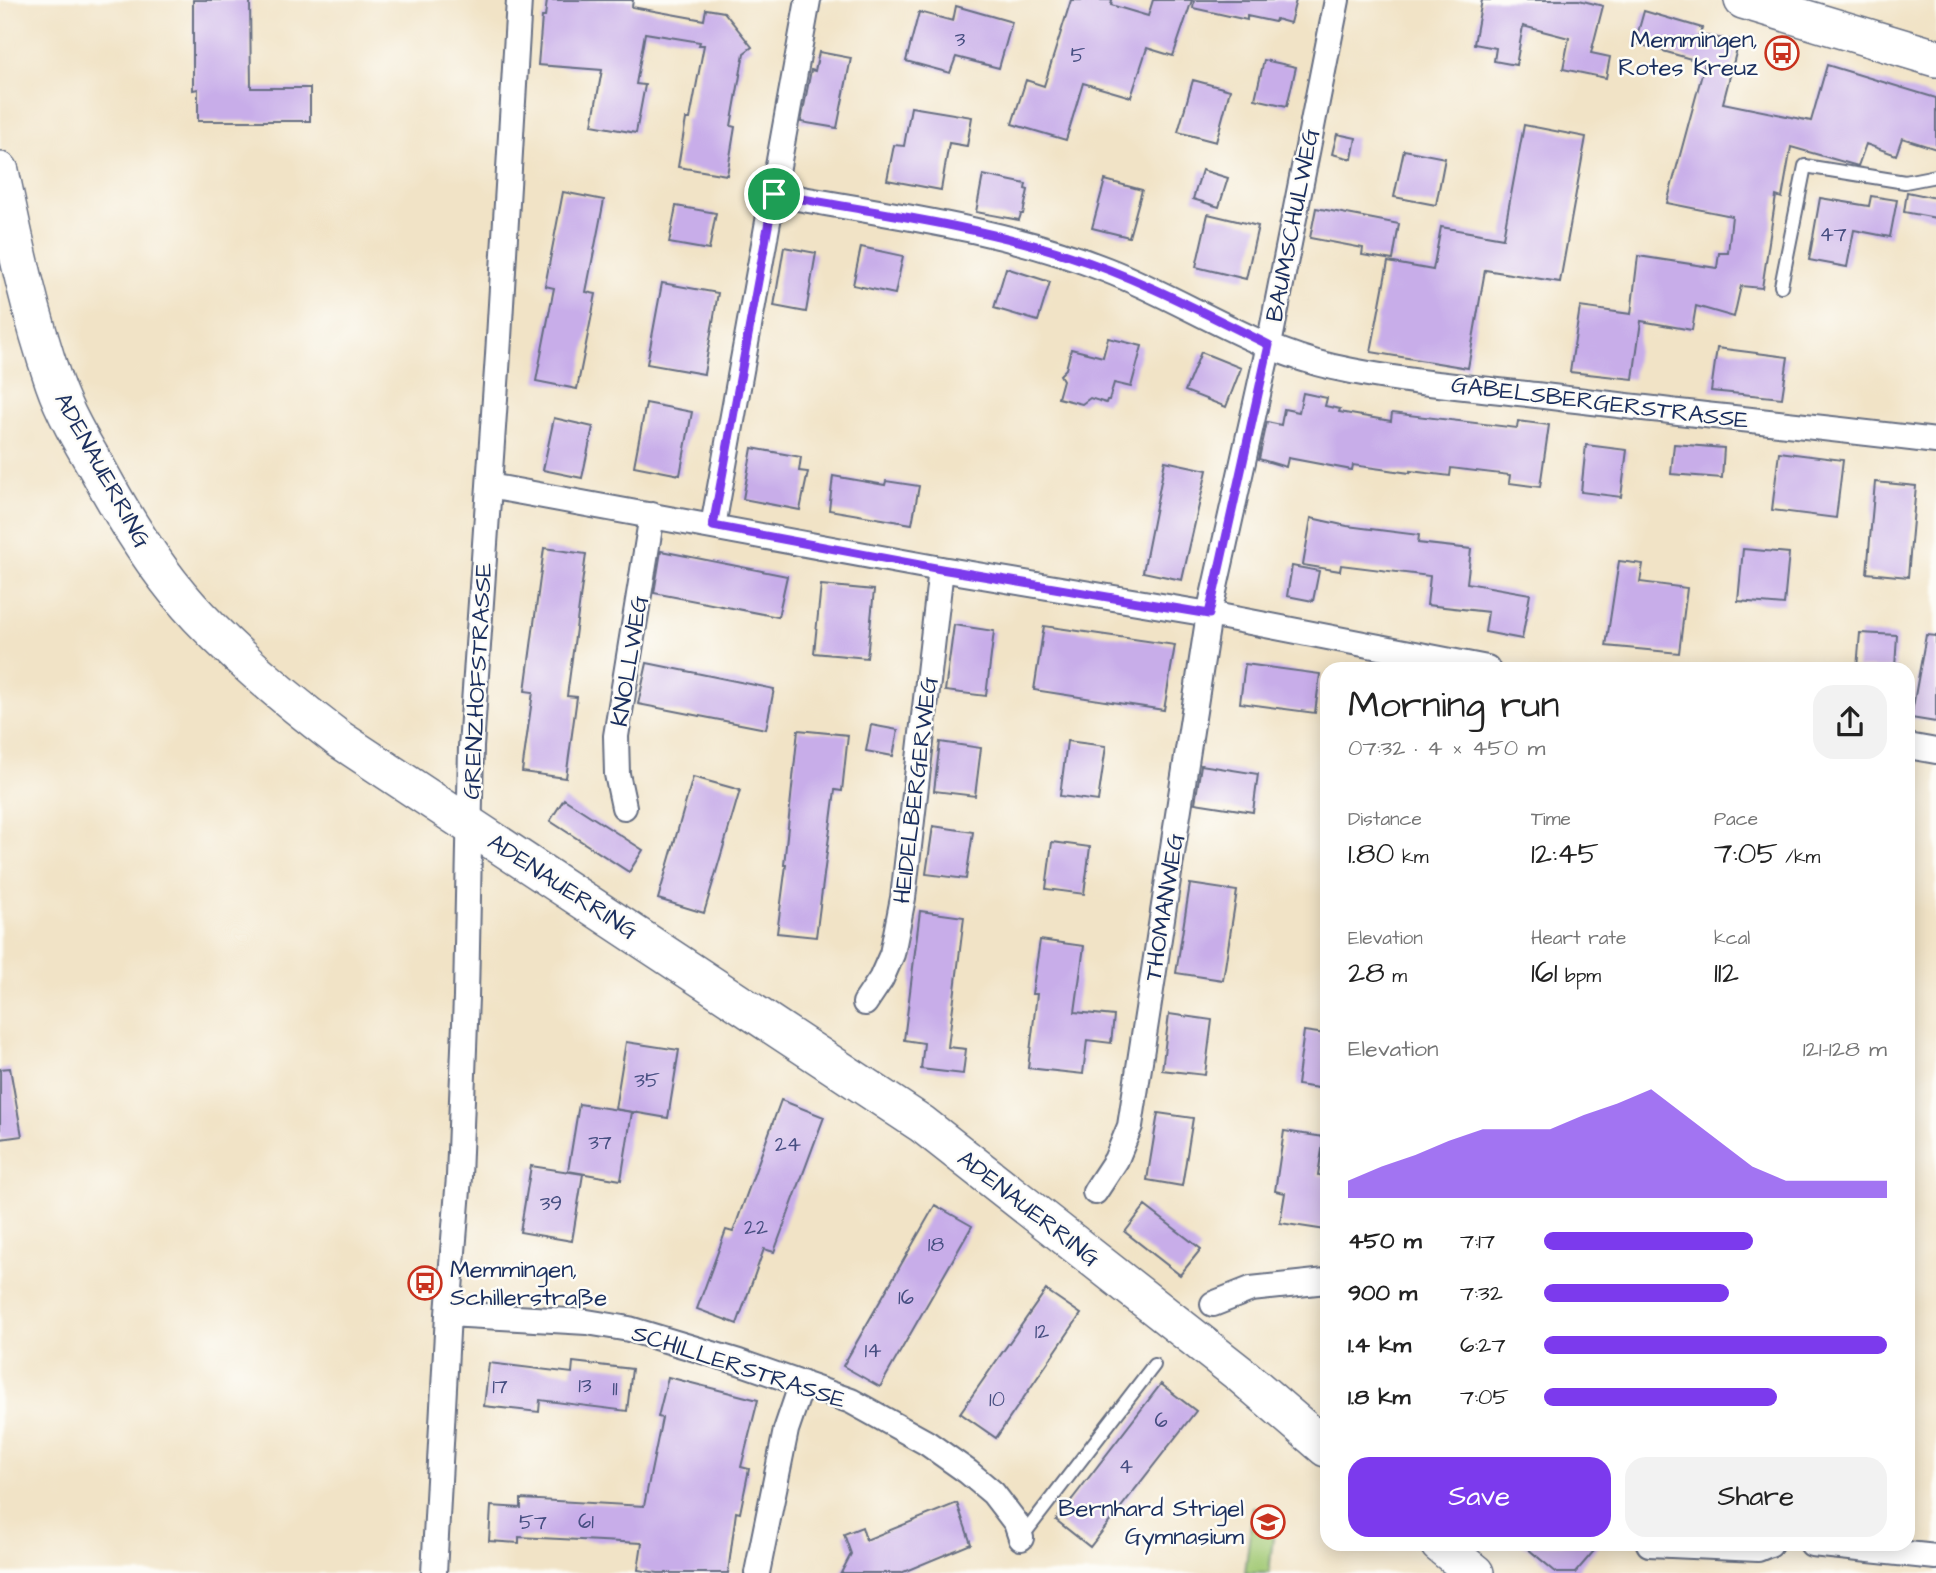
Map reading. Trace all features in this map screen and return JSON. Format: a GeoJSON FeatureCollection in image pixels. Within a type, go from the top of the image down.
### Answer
{"type":"FeatureCollection","features":[{"type":"Feature","properties":{"kind":"main road"},"geometry":{"type":"LineString","coordinates":[[1743,0],[1936,58]]}},
{"type":"Feature","properties":{"kind":"main road","name":"ADENAUERRING"},"geometry":{"type":"LineString","coordinates":[[0,171],[30,306],[55,385],[82,442],[116,503],[157,564],[198,616],[287,700],[339,739],[922,1124],[1240,1374],[1320,1443]]}},
{"type":"Feature","properties":{"kind":"main road"},"geometry":{"type":"LineString","coordinates":[[1448,1551],[1475,1573]]}},
{"type":"Feature","properties":{"kind":"street","name":"GRENZHOFSTRASSE"},"geometry":{"type":"LineString","coordinates":[[434,1573],[465,1035],[471,747],[519,0]]}},
{"type":"Feature","properties":{"kind":"street"},"geometry":{"type":"LineString","coordinates":[[713,526],[808,0]]}},
{"type":"Feature","properties":{"kind":"street","name":"BAUMSCHULWEG"},"geometry":{"type":"LineString","coordinates":[[1209,614],[1269,345],[1337,0]]}},
{"type":"Feature","properties":{"kind":"street","name":"GABELSBERGERSTRASSE"},"geometry":{"type":"LineString","coordinates":[[774,194],[956,227],[1070,256],[1162,293],[1269,345],[1310,361],[1392,378],[1936,440]]}},
{"type":"Feature","properties":{"kind":"street"},"geometry":{"type":"LineString","coordinates":[[489,486],[941,569],[1209,614],[1456,662]]}},
{"type":"Feature","properties":{"kind":"street","name":"KNOLLWEG"},"geometry":{"type":"LineString","coordinates":[[624,807],[617,774],[616,736],[652,516]]}},
{"type":"Feature","properties":{"kind":"street","name":"HEIDELBERGERWEG"},"geometry":{"type":"LineString","coordinates":[[865,1003],[881,979],[892,954],[903,898],[941,569]]}},
{"type":"Feature","properties":{"kind":"street","name":"THOMANWEG"},"geometry":{"type":"LineString","coordinates":[[1096,1192],[1116,1160],[1130,1126],[1209,614]]}},
{"type":"Feature","properties":{"kind":"street"},"geometry":{"type":"LineString","coordinates":[[1915,747],[1936,751]]}},
{"type":"Feature","properties":{"kind":"street"},"geometry":{"type":"LineString","coordinates":[[1213,1304],[1251,1289],[1320,1282]]}},
{"type":"Feature","properties":{"kind":"street","name":"SCHILLERSTRASSE"},"geometry":{"type":"LineString","coordinates":[[448,1314],[587,1322],[629,1329],[700,1349],[851,1401],[927,1443],[968,1472],[993,1493],[1016,1523],[1021,1538]]}},
{"type":"Feature","properties":{"kind":"street"},"geometry":{"type":"LineString","coordinates":[[757,1573],[786,1430],[802,1383]]}},
{"type":"Feature","properties":{"kind":"street"},"geometry":{"type":"LineString","coordinates":[[1879,1551],[1936,1557]]}},
{"type":"Feature","properties":{"kind":"lane"},"geometry":{"type":"LineString","coordinates":[[1781,286],[1805,166],[1905,182],[1936,176]]}},
{"type":"Feature","properties":{"kind":"lane"},"geometry":{"type":"LineString","coordinates":[[1021,1538],[1154,1366]]}},
{"type":"Feature","properties":{"kind":"green space"},"geometry":{"type":"Polygon","coordinates":[[[1253,1507],[1276,1510],[1269,1573],[1245,1573],[1253,1507]]]}},
{"type":"Feature","properties":{"kind":"building"},"geometry":{"type":"Polygon","coordinates":[[[193,0],[250,0],[251,88],[310,88],[310,121],[198,121],[198,89],[193,90],[193,0]]]}},
{"type":"Feature","properties":{"kind":"building"},"geometry":{"type":"Polygon","coordinates":[[[547,0],[633,0],[632,7],[704,20],[706,9],[724,12],[752,47],[744,53],[731,126],[735,127],[727,175],[678,167],[686,119],[690,119],[704,45],[699,45],[700,42],[645,33],[636,84],[645,85],[636,133],[592,125],[602,70],[538,65],[542,17],[545,17],[547,0]]]}},
{"type":"Feature","properties":{"kind":"building"},"geometry":{"type":"Polygon","coordinates":[[[1071,0],[1112,0],[1111,5],[1148,16],[1153,0],[1192,0],[1173,56],[1147,48],[1131,97],[1083,83],[1066,140],[1012,124],[1026,80],[1044,86],[1071,0]]]}},
{"type":"Feature","properties":{"kind":"building"},"geometry":{"type":"Polygon","coordinates":[[[1194,0],[1296,0],[1290,23],[1247,16],[1247,20],[1193,8],[1194,0]]]}},
{"type":"Feature","properties":{"kind":"building"},"geometry":{"type":"Polygon","coordinates":[[[1482,0],[1579,0],[1603,6],[1591,53],[1610,57],[1606,78],[1563,69],[1569,38],[1523,26],[1516,65],[1494,61],[1496,48],[1474,44],[1482,0]]]}},
{"type":"Feature","properties":{"kind":"building"},"geometry":{"type":"Polygon","coordinates":[[[956,6],[1012,22],[999,68],[956,57],[950,73],[906,61],[919,12],[953,21],[956,6]]]}},
{"type":"Feature","properties":{"kind":"building"},"geometry":{"type":"Polygon","coordinates":[[[1644,11],[1702,28],[1699,35],[1739,41],[1723,103],[1811,121],[1827,65],[1936,98],[1936,149],[1902,138],[1896,155],[1866,144],[1858,166],[1791,147],[1782,198],[1776,196],[1762,288],[1741,286],[1734,317],[1696,306],[1692,330],[1641,321],[1633,379],[1570,372],[1580,307],[1631,314],[1638,256],[1717,268],[1719,253],[1728,253],[1732,216],[1667,203],[1705,63],[1635,43],[1644,11]]]}},
{"type":"Feature","properties":{"kind":"building"},"geometry":{"type":"Polygon","coordinates":[[[819,52],[851,58],[837,128],[801,122],[811,70],[815,71],[819,52]]]}},
{"type":"Feature","properties":{"kind":"building"},"geometry":{"type":"Polygon","coordinates":[[[1264,60],[1296,67],[1287,106],[1255,99],[1264,60]]]}},
{"type":"Feature","properties":{"kind":"building"},"geometry":{"type":"Polygon","coordinates":[[[1193,80],[1230,90],[1216,142],[1178,132],[1193,80]]]}},
{"type":"Feature","properties":{"kind":"building"},"geometry":{"type":"Polygon","coordinates":[[[911,107],[972,117],[967,146],[949,143],[941,190],[887,180],[894,145],[904,146],[911,107]]]}},
{"type":"Feature","properties":{"kind":"building"},"geometry":{"type":"Polygon","coordinates":[[[1524,125],[1586,137],[1560,282],[1485,270],[1468,368],[1371,352],[1388,262],[1433,270],[1441,227],[1503,238],[1524,125]]]}},
{"type":"Feature","properties":{"kind":"building"},"geometry":{"type":"Polygon","coordinates":[[[1337,134],[1356,138],[1352,159],[1332,154],[1337,134]]]}},
{"type":"Feature","properties":{"kind":"building"},"geometry":{"type":"Polygon","coordinates":[[[1404,150],[1445,158],[1436,205],[1394,197],[1404,150]]]}},
{"type":"Feature","properties":{"kind":"building"},"geometry":{"type":"Polygon","coordinates":[[[1202,170],[1228,178],[1219,207],[1193,199],[1202,170]]]}},
{"type":"Feature","properties":{"kind":"building"},"geometry":{"type":"Polygon","coordinates":[[[983,175],[1026,184],[1025,189],[1028,190],[1023,214],[1019,220],[976,212],[983,175]]]}},
{"type":"Feature","properties":{"kind":"building"},"geometry":{"type":"Polygon","coordinates":[[[1105,180],[1142,190],[1129,237],[1092,228],[1105,180]]]}},
{"type":"Feature","properties":{"kind":"building"},"geometry":{"type":"Polygon","coordinates":[[[563,192],[604,200],[586,292],[596,294],[577,389],[536,381],[554,288],[545,286],[563,192]]]}},
{"type":"Feature","properties":{"kind":"building"},"geometry":{"type":"Polygon","coordinates":[[[1907,192],[1936,198],[1936,218],[1904,212],[1907,192]]]}},
{"type":"Feature","properties":{"kind":"building"},"geometry":{"type":"Polygon","coordinates":[[[1871,196],[1897,200],[1890,237],[1854,230],[1847,267],[1809,260],[1820,198],[1869,206],[1871,196]]]}},
{"type":"Feature","properties":{"kind":"building"},"geometry":{"type":"Polygon","coordinates":[[[676,206],[716,213],[709,250],[669,243],[676,206]]]}},
{"type":"Feature","properties":{"kind":"building"},"geometry":{"type":"Polygon","coordinates":[[[1316,208],[1399,224],[1393,260],[1362,255],[1363,248],[1310,238],[1316,208]]]}},
{"type":"Feature","properties":{"kind":"building"},"geometry":{"type":"Polygon","coordinates":[[[1208,214],[1258,226],[1246,279],[1196,267],[1208,214]]]}},
{"type":"Feature","properties":{"kind":"building"},"geometry":{"type":"Polygon","coordinates":[[[784,247],[816,253],[806,312],[774,306],[784,247]]]}},
{"type":"Feature","properties":{"kind":"building"},"geometry":{"type":"Polygon","coordinates":[[[861,247],[903,256],[895,294],[853,285],[861,247]]]}},
{"type":"Feature","properties":{"kind":"building"},"geometry":{"type":"Polygon","coordinates":[[[1006,268],[1050,282],[1038,321],[994,308],[1006,268]]]}},
{"type":"Feature","properties":{"kind":"building"},"geometry":{"type":"Polygon","coordinates":[[[662,283],[718,293],[704,374],[647,364],[662,283]]]}},
{"type":"Feature","properties":{"kind":"building"},"geometry":{"type":"Polygon","coordinates":[[[1108,338],[1142,346],[1131,387],[1114,383],[1106,403],[1090,398],[1082,404],[1058,398],[1063,380],[1060,375],[1066,369],[1071,349],[1103,357],[1108,338]]]}},
{"type":"Feature","properties":{"kind":"building"},"geometry":{"type":"Polygon","coordinates":[[[1717,348],[1788,357],[1782,398],[1711,391],[1717,348]]]}},
{"type":"Feature","properties":{"kind":"building"},"geometry":{"type":"Polygon","coordinates":[[[1201,352],[1241,368],[1226,407],[1185,391],[1201,352]]]}},
{"type":"Feature","properties":{"kind":"building"},"geometry":{"type":"Polygon","coordinates":[[[1303,393],[1327,398],[1325,406],[1340,409],[1339,412],[1391,421],[1392,413],[1517,428],[1518,421],[1549,425],[1540,487],[1509,483],[1510,475],[1451,468],[1450,476],[1353,465],[1352,470],[1288,458],[1286,467],[1259,459],[1267,422],[1281,425],[1284,409],[1299,412],[1303,393]]]}},
{"type":"Feature","properties":{"kind":"building"},"geometry":{"type":"Polygon","coordinates":[[[646,403],[692,412],[680,475],[634,466],[646,403]]]}},
{"type":"Feature","properties":{"kind":"building"},"geometry":{"type":"Polygon","coordinates":[[[554,418],[593,427],[582,478],[543,470],[554,418]]]}},
{"type":"Feature","properties":{"kind":"building"},"geometry":{"type":"Polygon","coordinates":[[[1674,444],[1724,448],[1722,478],[1671,474],[1674,444]]]}},
{"type":"Feature","properties":{"kind":"building"},"geometry":{"type":"Polygon","coordinates":[[[1586,445],[1627,450],[1621,497],[1581,492],[1586,445]]]}},
{"type":"Feature","properties":{"kind":"building"},"geometry":{"type":"Polygon","coordinates":[[[752,448],[801,457],[799,471],[808,472],[800,510],[743,499],[752,448]]]}},
{"type":"Feature","properties":{"kind":"building"},"geometry":{"type":"Polygon","coordinates":[[[1779,452],[1843,460],[1836,518],[1772,510],[1779,452]]]}},
{"type":"Feature","properties":{"kind":"building"},"geometry":{"type":"Polygon","coordinates":[[[1165,461],[1207,470],[1182,580],[1143,572],[1165,461]]]}},
{"type":"Feature","properties":{"kind":"building"},"geometry":{"type":"Polygon","coordinates":[[[833,476],[885,485],[886,481],[919,486],[912,524],[829,510],[833,476]]]}},
{"type":"Feature","properties":{"kind":"building"},"geometry":{"type":"Polygon","coordinates":[[[1875,482],[1916,486],[1908,577],[1867,573],[1875,482]]]}},
{"type":"Feature","properties":{"kind":"building"},"geometry":{"type":"Polygon","coordinates":[[[1311,518],[1347,526],[1419,535],[1418,543],[1471,549],[1467,583],[1530,594],[1522,639],[1485,632],[1488,612],[1427,605],[1430,576],[1341,565],[1340,571],[1303,565],[1311,518]]]}},
{"type":"Feature","properties":{"kind":"building"},"geometry":{"type":"Polygon","coordinates":[[[544,548],[586,554],[567,696],[577,697],[566,778],[522,772],[533,692],[525,691],[544,548]]]}},
{"type":"Feature","properties":{"kind":"building"},"geometry":{"type":"Polygon","coordinates":[[[1743,549],[1789,553],[1784,605],[1738,601],[1743,549]]]}},
{"type":"Feature","properties":{"kind":"building"},"geometry":{"type":"Polygon","coordinates":[[[661,551],[787,576],[778,617],[654,593],[661,551]]]}},
{"type":"Feature","properties":{"kind":"building"},"geometry":{"type":"Polygon","coordinates":[[[1619,561],[1643,564],[1640,582],[1687,588],[1679,653],[1606,646],[1619,561]]]}},
{"type":"Feature","properties":{"kind":"building"},"geometry":{"type":"Polygon","coordinates":[[[1292,566],[1319,571],[1313,601],[1287,596],[1292,566]]]}},
{"type":"Feature","properties":{"kind":"building"},"geometry":{"type":"Polygon","coordinates":[[[821,585],[874,590],[867,658],[814,653],[821,585]]]}},
{"type":"Feature","properties":{"kind":"building"},"geometry":{"type":"Polygon","coordinates":[[[954,625],[994,631],[986,696],[945,691],[954,625]]]}},
{"type":"Feature","properties":{"kind":"building"},"geometry":{"type":"Polygon","coordinates":[[[1044,626],[1175,645],[1164,710],[1034,690],[1044,626]]]}},
{"type":"Feature","properties":{"kind":"building"},"geometry":{"type":"Polygon","coordinates":[[[1860,633],[1897,635],[1895,662],[1858,662],[1860,633]]]}},
{"type":"Feature","properties":{"kind":"building"},"geometry":{"type":"Polygon","coordinates":[[[1926,635],[1936,636],[1936,722],[1915,719],[1915,696],[1926,635]]]}},
{"type":"Feature","properties":{"kind":"building"},"geometry":{"type":"Polygon","coordinates":[[[647,663],[774,689],[766,729],[638,704],[647,663]]]}},
{"type":"Feature","properties":{"kind":"building"},"geometry":{"type":"Polygon","coordinates":[[[1245,664],[1320,674],[1315,713],[1240,703],[1245,664]]]}},
{"type":"Feature","properties":{"kind":"building"},"geometry":{"type":"Polygon","coordinates":[[[871,725],[898,730],[893,756],[866,751],[871,725]]]}},
{"type":"Feature","properties":{"kind":"building"},"geometry":{"type":"Polygon","coordinates":[[[798,730],[848,735],[842,791],[835,790],[816,937],[777,933],[798,730]]]}},
{"type":"Feature","properties":{"kind":"building"},"geometry":{"type":"Polygon","coordinates":[[[1067,741],[1106,746],[1098,801],[1060,796],[1067,741]]]}},
{"type":"Feature","properties":{"kind":"building"},"geometry":{"type":"Polygon","coordinates":[[[940,742],[981,748],[975,796],[934,791],[940,742]]]}},
{"type":"Feature","properties":{"kind":"building"},"geometry":{"type":"Polygon","coordinates":[[[1201,765],[1258,774],[1253,812],[1195,803],[1201,765]]]}},
{"type":"Feature","properties":{"kind":"building"},"geometry":{"type":"Polygon","coordinates":[[[693,777],[740,790],[704,913],[658,899],[693,777]]]}},
{"type":"Feature","properties":{"kind":"building"},"geometry":{"type":"Polygon","coordinates":[[[564,799],[643,850],[629,872],[550,821],[564,799]]]}},
{"type":"Feature","properties":{"kind":"building"},"geometry":{"type":"Polygon","coordinates":[[[933,826],[973,832],[966,879],[926,874],[933,826]]]}},
{"type":"Feature","properties":{"kind":"building"},"geometry":{"type":"Polygon","coordinates":[[[1052,842],[1090,847],[1084,894],[1046,889],[1052,842]]]}},
{"type":"Feature","properties":{"kind":"building"},"geometry":{"type":"Polygon","coordinates":[[[1190,884],[1237,891],[1223,980],[1176,973],[1190,884]]]}},
{"type":"Feature","properties":{"kind":"building"},"geometry":{"type":"Polygon","coordinates":[[[920,911],[964,917],[948,1047],[966,1049],[963,1074],[921,1069],[924,1043],[904,1040],[920,911]]]}},
{"type":"Feature","properties":{"kind":"building"},"geometry":{"type":"Polygon","coordinates":[[[1040,940],[1084,946],[1075,1012],[1114,1016],[1111,1043],[1087,1040],[1083,1074],[1028,1068],[1037,994],[1032,994],[1040,940]]]}},
{"type":"Feature","properties":{"kind":"building"},"geometry":{"type":"Polygon","coordinates":[[[1169,1014],[1212,1020],[1205,1075],[1162,1070],[1169,1014]]]}},
{"type":"Feature","properties":{"kind":"building"},"geometry":{"type":"Polygon","coordinates":[[[1304,1031],[1320,1033],[1320,1088],[1297,1085],[1304,1031]]]}},
{"type":"Feature","properties":{"kind":"building"},"geometry":{"type":"Polygon","coordinates":[[[626,1042],[679,1050],[668,1118],[615,1109],[626,1042]]]}},
{"type":"Feature","properties":{"kind":"building"},"geometry":{"type":"Polygon","coordinates":[[[10,1068],[22,1136],[0,1139],[0,1069],[10,1068]]]}},
{"type":"Feature","properties":{"kind":"building"},"geometry":{"type":"Polygon","coordinates":[[[781,1100],[824,1117],[774,1252],[764,1249],[737,1324],[697,1309],[726,1230],[733,1232],[781,1100]]]}},
{"type":"Feature","properties":{"kind":"building"},"geometry":{"type":"Polygon","coordinates":[[[579,1104],[632,1112],[621,1180],[568,1171],[579,1104]]]}},
{"type":"Feature","properties":{"kind":"building"},"geometry":{"type":"Polygon","coordinates":[[[1158,1113],[1193,1118],[1182,1186],[1147,1180],[1158,1113]]]}},
{"type":"Feature","properties":{"kind":"building"},"geometry":{"type":"Polygon","coordinates":[[[1284,1131],[1320,1136],[1320,1229],[1280,1223],[1285,1193],[1275,1191],[1284,1131]]]}},
{"type":"Feature","properties":{"kind":"building"},"geometry":{"type":"Polygon","coordinates":[[[531,1166],[583,1174],[572,1241],[520,1232],[531,1166]]]}},
{"type":"Feature","properties":{"kind":"building"},"geometry":{"type":"Polygon","coordinates":[[[935,1205],[972,1226],[880,1387],[843,1366],[935,1205]]]}},
{"type":"Feature","properties":{"kind":"building"},"geometry":{"type":"Polygon","coordinates":[[[1145,1206],[1201,1249],[1180,1275],[1125,1232],[1145,1206]]]}},
{"type":"Feature","properties":{"kind":"building"},"geometry":{"type":"Polygon","coordinates":[[[1046,1290],[1081,1314],[996,1438],[960,1413],[1046,1290]]]}},
{"type":"Feature","properties":{"kind":"building"},"geometry":{"type":"Polygon","coordinates":[[[573,1362],[632,1369],[627,1411],[540,1400],[539,1412],[484,1406],[489,1363],[572,1373],[573,1362]]]}},
{"type":"Feature","properties":{"kind":"building"},"geometry":{"type":"Polygon","coordinates":[[[668,1377],[758,1400],[741,1467],[749,1469],[740,1513],[736,1512],[728,1573],[658,1573],[638,1570],[642,1543],[519,1537],[519,1543],[489,1541],[491,1506],[521,1508],[521,1499],[644,1506],[662,1418],[658,1417],[668,1377]]]}},
{"type":"Feature","properties":{"kind":"building"},"geometry":{"type":"Polygon","coordinates":[[[1161,1384],[1196,1411],[1090,1547],[1056,1520],[1161,1384]]]}},
{"type":"Feature","properties":{"kind":"building"},"geometry":{"type":"Polygon","coordinates":[[[957,1503],[971,1544],[901,1573],[841,1573],[851,1554],[844,1534],[862,1527],[866,1540],[957,1503]]]}},
{"type":"Feature","properties":{"kind":"building"},"geometry":{"type":"Polygon","coordinates":[[[1530,1551],[1594,1551],[1575,1573],[1557,1573],[1530,1551]]]}},
{"type":"Feature","properties":{"kind":"place","name":"Memmingen, Rotes Kreuz"},"geometry":{"type":"Point","coordinates":[1782,53]}},
{"type":"Feature","properties":{"kind":"place","name":"Memmingen, Schillerstraße"},"geometry":{"type":"Point","coordinates":[425,1283]}},
{"type":"Feature","properties":{"kind":"place","name":"Bernhard Strigel Gymnasium"},"geometry":{"type":"Point","coordinates":[1268,1522]}},
{"type":"Feature","properties":{"kind":"route"},"geometry":{"type":"LineString","coordinates":[[774,194],[956,227],[1070,256],[1162,293],[1269,345],[1209,614],[941,569],[713,526],[774,194]]}}]}
